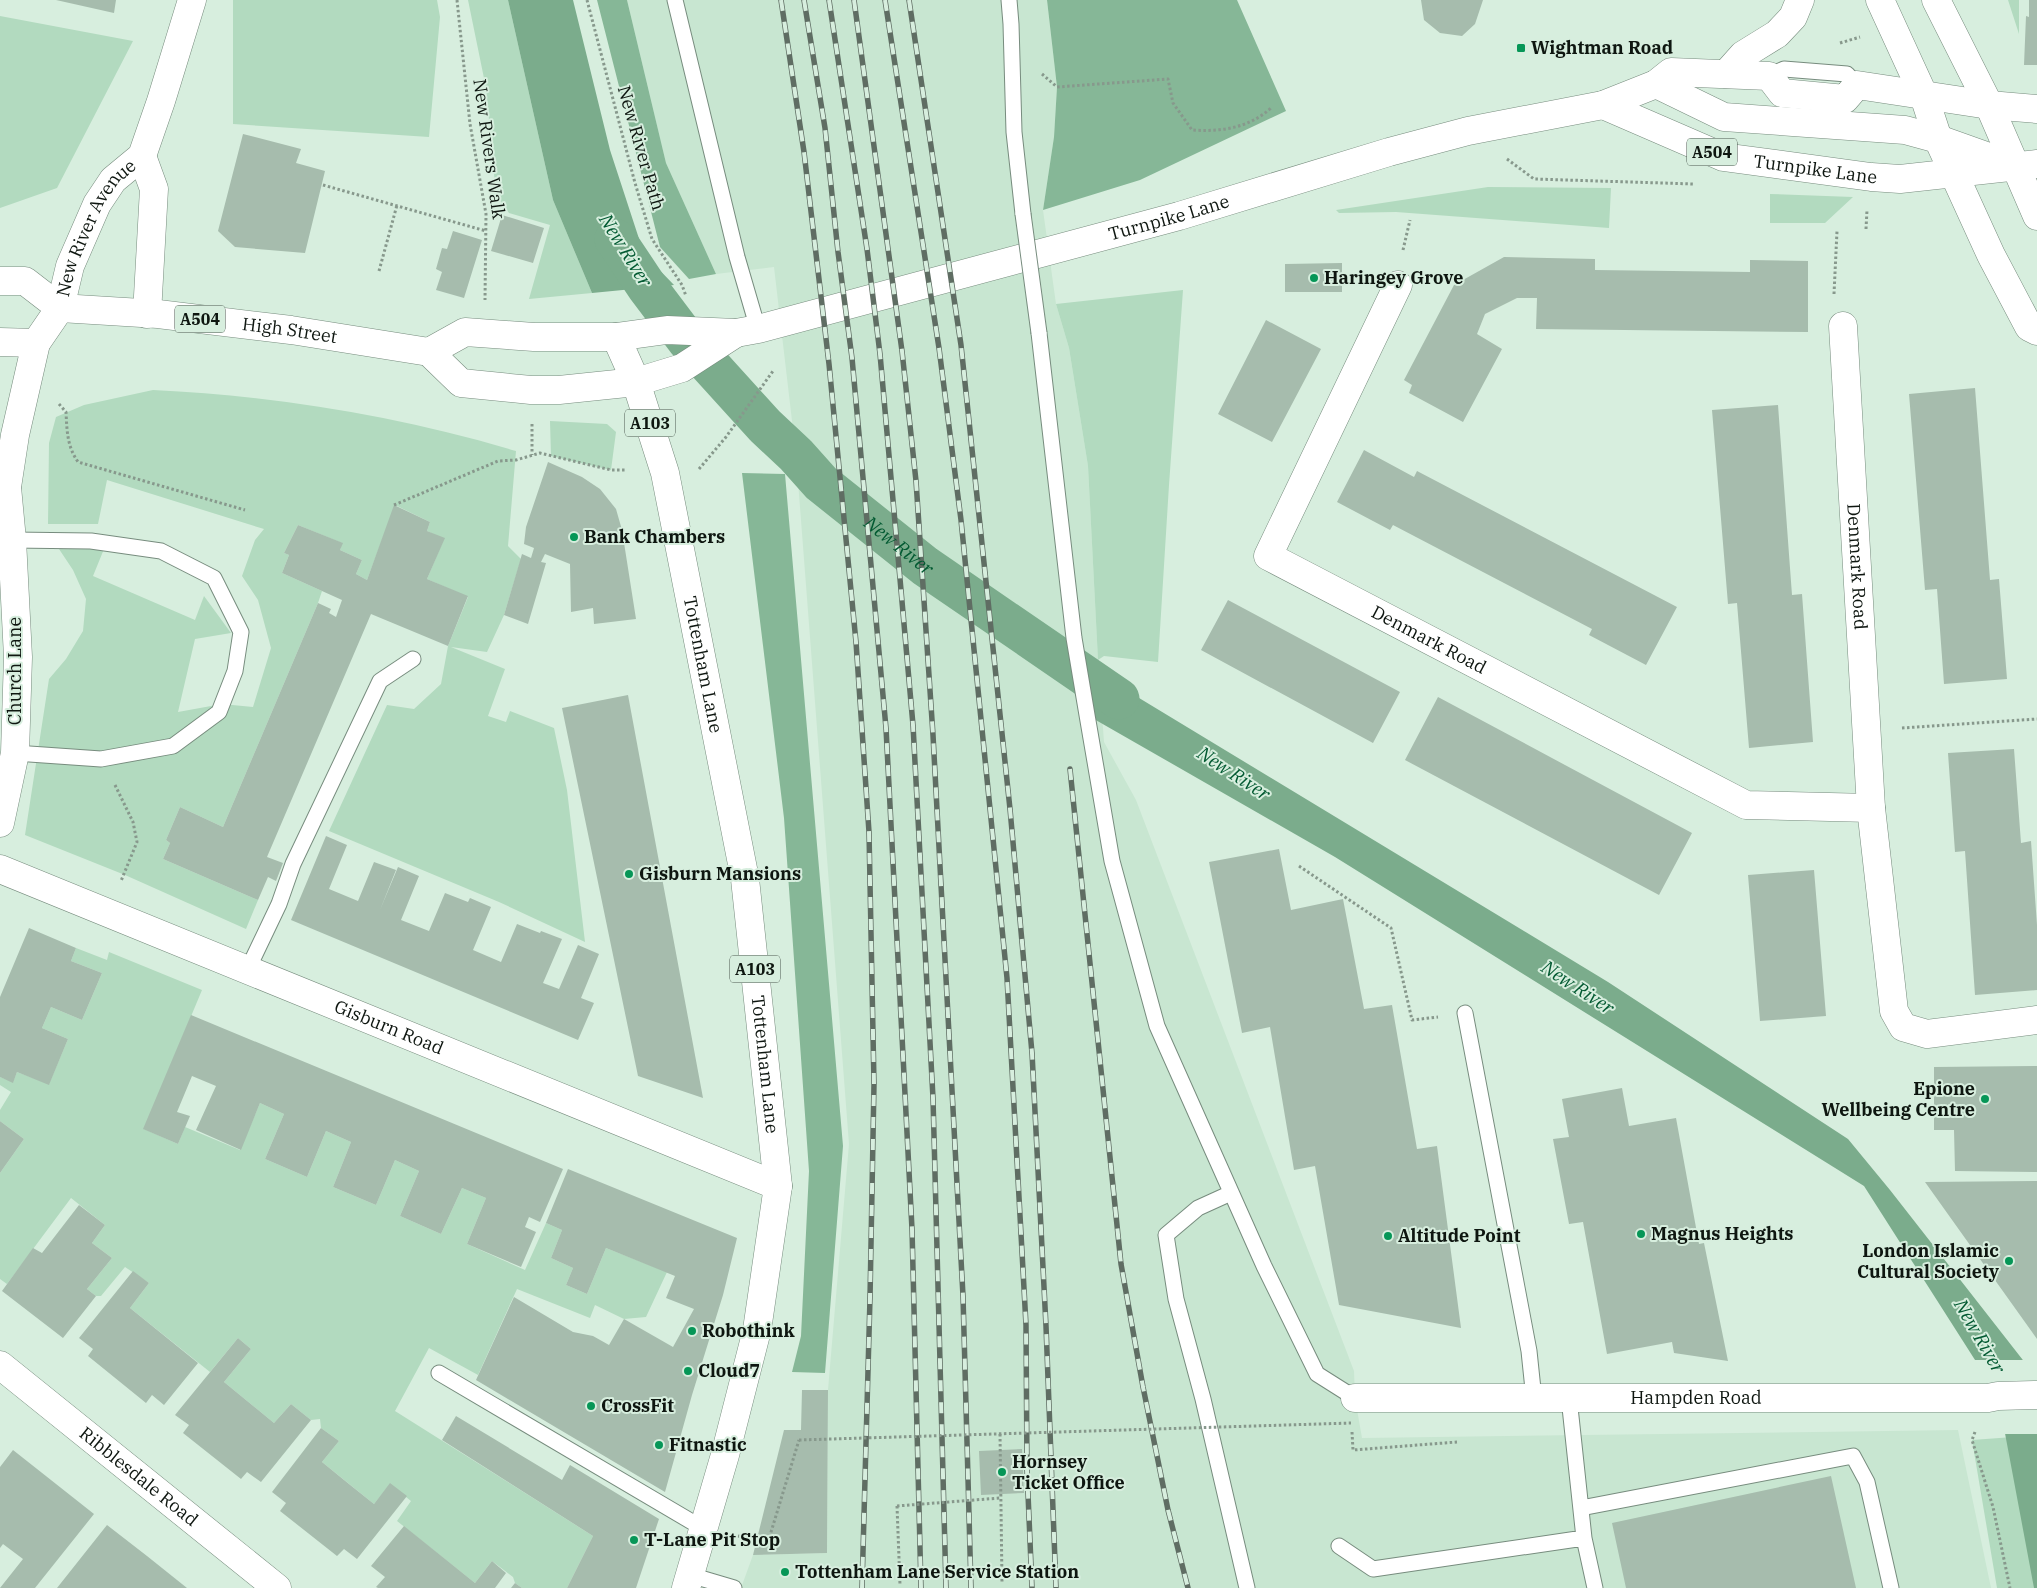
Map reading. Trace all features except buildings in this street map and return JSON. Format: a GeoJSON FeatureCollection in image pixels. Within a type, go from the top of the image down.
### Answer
{"type":"FeatureCollection","features":[{"type":"Feature","properties":{"kind":"main road","name":"New River Avenue"},"geometry":{"type":"LineString","coordinates":[[60,308],[70,266],[97,204],[113,180],[142,156],[192,0]]}},
{"type":"Feature","properties":{"kind":"main road"},"geometry":{"type":"LineString","coordinates":[[1726,74],[1743,55],[1777,34],[1792,16],[1800,0]]}},
{"type":"Feature","properties":{"kind":"main road"},"geometry":{"type":"LineString","coordinates":[[1880,0],[1924,96],[1938,138],[1991,255],[2029,327],[2037,331]]}},
{"type":"Feature","properties":{"kind":"main road"},"geometry":{"type":"LineString","coordinates":[[1936,0],[1989,105],[2027,166],[2037,216]]}},
{"type":"Feature","properties":{"kind":"main road","name":"Turnpike Lane"},"geometry":{"type":"LineString","coordinates":[[636,382],[682,368],[747,331],[1179,216],[1389,152],[1468,131],[1604,105],[1656,84],[1671,72],[1769,76],[1782,94],[1845,98],[1857,85],[1989,105],[2037,109]]}},
{"type":"Feature","properties":{"kind":"main road"},"geometry":{"type":"LineString","coordinates":[[1656,84],[1724,117],[1905,130],[1938,138],[2027,166]]}},
{"type":"Feature","properties":{"kind":"main road","name":"Turnpike Lane"},"geometry":{"type":"LineString","coordinates":[[1604,105],[1723,157],[1900,179],[2027,166]]}},
{"type":"Feature","properties":{"kind":"main road","name":"New River Avenue"},"geometry":{"type":"LineString","coordinates":[[142,156],[154,189],[147,314]]}},
{"type":"Feature","properties":{"kind":"main road"},"geometry":{"type":"LineString","coordinates":[[0,281],[26,281],[60,308],[36,343],[0,342]]}},
{"type":"Feature","properties":{"kind":"main road","name":"Denmark Road"},"geometry":{"type":"LineString","coordinates":[[1398,285],[1268,556],[1746,805],[1871,808]]}},
{"type":"Feature","properties":{"kind":"main road","name":"High Street"},"geometry":{"type":"LineString","coordinates":[[60,308],[158,314],[291,330],[429,352]]}},
{"type":"Feature","properties":{"kind":"main road","name":"Denmark Road"},"geometry":{"type":"LineString","coordinates":[[1843,326],[1871,808],[1894,1011],[1903,1027],[1927,1034],[2037,1020]]}},
{"type":"Feature","properties":{"kind":"main road","name":"Turnpike Lane"},"geometry":{"type":"LineString","coordinates":[[616,337],[667,330],[747,331]]}},
{"type":"Feature","properties":{"kind":"main road"},"geometry":{"type":"LineString","coordinates":[[616,337],[534,337],[465,332],[429,352],[461,383],[531,390],[559,390],[636,382]]}},
{"type":"Feature","properties":{"kind":"main road","name":"Tottenham Lane"},"geometry":{"type":"LineString","coordinates":[[616,337],[636,382],[665,473],[745,879],[778,1186],[757,1330],[704,1529],[688,1581]]}},
{"type":"Feature","properties":{"kind":"main road","name":"Church Lane"},"geometry":{"type":"LineString","coordinates":[[0,823],[15,753],[9,657],[12,540],[3,476],[15,435],[36,343]]}},
{"type":"Feature","properties":{"kind":"main road","name":"Gisburn Road"},"geometry":{"type":"LineString","coordinates":[[0,869],[778,1186]]}},
{"type":"Feature","properties":{"kind":"main road","name":"Ribblesdale Road"},"geometry":{"type":"LineString","coordinates":[[0,1365],[277,1588]]}},
{"type":"Feature","properties":{"kind":"main road","name":"Hampden Road"},"geometry":{"type":"LineString","coordinates":[[1355,1398],[1988,1398],[2037,1395]]}},
{"type":"Feature","properties":{"kind":"lane"},"geometry":{"type":"LineString","coordinates":[[675,0],[737,257],[747,331]]}},
{"type":"Feature","properties":{"kind":"lane"},"geometry":{"type":"LineString","coordinates":[[1009,0],[1012,24],[1014,132],[1023,214],[1039,334],[1074,638],[1112,861],[1157,1026],[1264,1266],[1317,1374],[1355,1398]]}},
{"type":"Feature","properties":{"kind":"lane"},"geometry":{"type":"LineString","coordinates":[[12,540],[91,540],[161,550],[214,578],[241,632],[235,671],[219,712],[173,746],[101,759],[15,753]]}},
{"type":"Feature","properties":{"kind":"lane"},"geometry":{"type":"LineString","coordinates":[[248,969],[279,904],[294,864],[380,681],[413,659]]}},
{"type":"Feature","properties":{"kind":"lane"},"geometry":{"type":"LineString","coordinates":[[1465,1013],[1529,1351],[1534,1399]]}},
{"type":"Feature","properties":{"kind":"lane"},"geometry":{"type":"LineString","coordinates":[[1231,1193],[1198,1208],[1166,1235],[1176,1299],[1207,1418],[1247,1588]]}},
{"type":"Feature","properties":{"kind":"lane"},"geometry":{"type":"LineString","coordinates":[[438,1372],[704,1529]]}},
{"type":"Feature","properties":{"kind":"lane"},"geometry":{"type":"LineString","coordinates":[[1569,1398],[1584,1538],[1595,1588]]}},
{"type":"Feature","properties":{"kind":"lane"},"geometry":{"type":"LineString","coordinates":[[1581,1508],[1852,1456],[1867,1482],[1891,1588]]}},
{"type":"Feature","properties":{"kind":"lane"},"geometry":{"type":"LineString","coordinates":[[1340,1546],[1373,1569],[1584,1538]]}},
{"type":"Feature","properties":{"kind":"lane"},"geometry":{"type":"LineString","coordinates":[[688,1581],[734,1588]]}},
{"type":"Feature","properties":{"kind":"path","name":"New Rivers Walk"},"geometry":{"type":"LineString","coordinates":[[457,0],[470,124],[486,214],[484,303]]}},
{"type":"Feature","properties":{"kind":"path","name":"New River Path"},"geometry":{"type":"LineString","coordinates":[[587,0],[635,183],[652,239],[682,285],[686,297]]}},
{"type":"Feature","properties":{"kind":"path"},"geometry":{"type":"LineString","coordinates":[[1835,45],[1868,35]]}},
{"type":"Feature","properties":{"kind":"path"},"geometry":{"type":"LineString","coordinates":[[1057,87],[1168,79],[1173,103],[1192,130],[1214,132],[1243,126],[1264,115],[1271,108]]}},
{"type":"Feature","properties":{"kind":"path"},"geometry":{"type":"LineString","coordinates":[[1534,179],[1698,184]]}},
{"type":"Feature","properties":{"kind":"path"},"geometry":{"type":"LineString","coordinates":[[323,185],[486,231]]}},
{"type":"Feature","properties":{"kind":"path"},"geometry":{"type":"LineString","coordinates":[[379,271],[397,205]]}},
{"type":"Feature","properties":{"kind":"path"},"geometry":{"type":"LineString","coordinates":[[1406,234],[1410,220]]}},
{"type":"Feature","properties":{"kind":"path"},"geometry":{"type":"LineString","coordinates":[[1838,231],[1833,291],[1843,326]]}},
{"type":"Feature","properties":{"kind":"path"},"geometry":{"type":"LineString","coordinates":[[693,470],[699,468],[726,437],[773,371]]}},
{"type":"Feature","properties":{"kind":"path"},"geometry":{"type":"LineString","coordinates":[[54,398],[66,412],[67,434],[71,451],[78,462],[245,510]]}},
{"type":"Feature","properties":{"kind":"path"},"geometry":{"type":"LineString","coordinates":[[531,417],[532,455]]}},
{"type":"Feature","properties":{"kind":"path"},"geometry":{"type":"LineString","coordinates":[[394,505],[498,461],[516,460],[540,453],[610,470],[627,470]]}},
{"type":"Feature","properties":{"kind":"path"},"geometry":{"type":"LineString","coordinates":[[1866,730],[2037,719]]}},
{"type":"Feature","properties":{"kind":"path"},"geometry":{"type":"LineString","coordinates":[[106,758],[113,780],[133,822],[138,842],[121,881]]}},
{"type":"Feature","properties":{"kind":"path"},"geometry":{"type":"LineString","coordinates":[[1299,866],[1391,928],[1412,1020],[1465,1013]]}},
{"type":"Feature","properties":{"kind":"path"},"geometry":{"type":"LineString","coordinates":[[768,1542],[799,1440],[1351,1423],[1353,1450],[1457,1442]]}},
{"type":"Feature","properties":{"kind":"path"},"geometry":{"type":"LineString","coordinates":[[1000,1434],[1002,1582]]}},
{"type":"Feature","properties":{"kind":"path"},"geometry":{"type":"LineString","coordinates":[[1972,1440],[1993,1507],[2010,1588]]}},
{"type":"Feature","properties":{"kind":"path"},"geometry":{"type":"LineString","coordinates":[[900,1585],[897,1506],[1000,1498]]}},
{"type":"Feature","properties":{"kind":"shaded area"},"geometry":{"type":"Polygon","coordinates":[[[233,0],[437,0],[440,17],[429,137],[233,124],[233,0]]]}},
{"type":"Feature","properties":{"kind":"shaded area"},"geometry":{"type":"Polygon","coordinates":[[[468,0],[508,0],[553,200],[592,293],[529,299],[550,225],[509,213],[496,195],[486,88],[468,0]]]}},
{"type":"Feature","properties":{"kind":"shaded area"},"geometry":{"type":"Polygon","coordinates":[[[597,0],[627,0],[666,163],[716,274],[689,279],[660,247],[597,0]]]}},
{"type":"Feature","properties":{"kind":"shaded area"},"geometry":{"type":"Polygon","coordinates":[[[627,0],[1047,0],[1057,87],[1054,137],[1043,210],[1056,304],[1069,348],[1088,466],[1104,742],[1136,800],[1354,1371],[1355,1398],[1362,1438],[1958,1430],[1991,1588],[741,1588],[753,1555],[827,1553],[828,1390],[849,1144],[796,455],[774,267],[716,274],[666,163],[627,0]]]}},
{"type":"Feature","properties":{"kind":"shaded area"},"geometry":{"type":"Polygon","coordinates":[[[1047,0],[1237,0],[1286,111],[1140,180],[1043,210],[1054,137],[1057,87],[1047,0]]]}},
{"type":"Feature","properties":{"kind":"shaded area"},"geometry":{"type":"Polygon","coordinates":[[[2008,0],[2019,0],[2019,34],[2008,0]]]}},
{"type":"Feature","properties":{"kind":"shaded area"},"geometry":{"type":"Polygon","coordinates":[[[0,16],[133,41],[57,188],[0,208],[0,16]]]}},
{"type":"Feature","properties":{"kind":"shaded area"},"geometry":{"type":"Polygon","coordinates":[[[1488,187],[1611,188],[1609,228],[1396,212],[1339,213],[1336,210],[1488,187]]]}},
{"type":"Feature","properties":{"kind":"shaded area"},"geometry":{"type":"Polygon","coordinates":[[[1770,194],[1853,197],[1825,223],[1770,223],[1770,194]]]}},
{"type":"Feature","properties":{"kind":"shaded area"},"geometry":{"type":"Polygon","coordinates":[[[1183,290],[1158,662],[1104,656],[1098,660],[1088,466],[1069,348],[1056,304],[1183,290]]]}},
{"type":"Feature","properties":{"kind":"shaded area"},"geometry":{"type":"Polygon","coordinates":[[[153,390],[245,397],[337,410],[427,428],[516,451],[508,546],[521,559],[504,615],[487,652],[451,647],[505,669],[488,716],[506,722],[510,711],[554,728],[567,790],[585,942],[499,902],[329,831],[387,705],[414,709],[441,684],[448,646],[468,597],[427,579],[444,539],[427,531],[430,522],[395,505],[367,580],[356,574],[362,560],[340,550],[342,543],[298,525],[284,553],[289,555],[282,573],[322,591],[318,603],[223,827],[180,807],[166,840],[170,843],[163,859],[258,900],[246,929],[125,875],[25,835],[49,679],[66,659],[83,631],[86,599],[73,570],[57,546],[104,549],[93,576],[195,620],[204,596],[231,633],[195,639],[178,712],[222,704],[253,707],[271,648],[258,600],[242,576],[255,540],[264,529],[107,480],[98,524],[48,524],[49,443],[56,417],[84,405],[153,390]]]}},
{"type":"Feature","properties":{"kind":"shaded area"},"geometry":{"type":"Polygon","coordinates":[[[550,421],[607,424],[616,432],[611,470],[551,456],[550,421]]]}},
{"type":"Feature","properties":{"kind":"shaded area"},"geometry":{"type":"Polygon","coordinates":[[[742,473],[785,474],[843,1146],[825,1373],[792,1372],[801,1336],[809,1171],[784,818],[742,473]]]}},
{"type":"Feature","properties":{"kind":"shaded area"},"geometry":{"type":"Polygon","coordinates":[[[76,948],[107,960],[109,952],[202,990],[144,1129],[178,1144],[185,1127],[240,1150],[260,1103],[284,1114],[265,1159],[307,1177],[326,1131],[351,1142],[333,1187],[376,1205],[395,1160],[419,1171],[400,1216],[441,1234],[462,1188],[486,1198],[467,1244],[525,1270],[546,1223],[562,1230],[551,1258],[573,1268],[566,1285],[587,1294],[606,1248],[667,1272],[646,1317],[624,1319],[595,1305],[590,1318],[517,1289],[478,1375],[429,1348],[395,1411],[593,1536],[567,1588],[522,1588],[515,1583],[513,1577],[492,1561],[475,1583],[397,1521],[411,1501],[390,1484],[374,1504],[322,1462],[339,1441],[321,1428],[320,1419],[311,1420],[291,1404],[274,1423],[224,1382],[251,1349],[238,1338],[210,1372],[130,1308],[149,1283],[125,1267],[101,1296],[96,1296],[87,1289],[112,1258],[92,1243],[105,1225],[71,1198],[7,1284],[0,1279],[0,1173],[24,1139],[0,1121],[0,1110],[11,1092],[0,1085],[0,1077],[13,1082],[17,1072],[49,1084],[68,1039],[42,1028],[51,1007],[82,1020],[102,973],[71,961],[76,948]]]}},
{"type":"Feature","properties":{"kind":"shaded area"},"geometry":{"type":"Polygon","coordinates":[[[2013,1437],[2037,1588],[1997,1588],[1972,1440],[2013,1437]]]}},
{"type":"Feature","properties":{"kind":"water"},"geometry":{"type":"Polygon","coordinates":[[[508,0],[573,0],[610,150],[644,254],[674,285],[592,293],[553,200],[508,0]]]}},
{"type":"Feature","properties":{"kind":"water"},"geometry":{"type":"Polygon","coordinates":[[[1078,661],[1608,982],[1848,1139],[2037,1378],[2037,1588],[2034,1588],[1998,1396],[1864,1186],[1335,857],[1087,715],[1078,661]]]}},
{"type":"Feature","properties":{"kind":"pier"},"geometry":{"type":"Polygon","coordinates":[[[1972,1360],[2027,1360],[2037,1374],[2037,1434],[2002,1434],[1996,1397],[1972,1360]]]}},
{"type":"Feature","properties":{"kind":"waterway","name":"New River"},"geometry":{"type":"LineString","coordinates":[[615,239],[647,287],[687,340],[765,426],[796,455],[821,483],[925,566],[1119,699]]}},
{"type":"Feature","properties":{"kind":"railway"},"geometry":{"type":"LineString","coordinates":[[781,0],[804,152],[829,364],[856,642],[869,832],[874,1084],[862,1588]]}},
{"type":"Feature","properties":{"kind":"railway"},"geometry":{"type":"LineString","coordinates":[[804,0],[825,128],[838,252],[852,358],[886,728],[912,1229],[921,1588]]}},
{"type":"Feature","properties":{"kind":"railway"},"geometry":{"type":"LineString","coordinates":[[829,0],[867,249],[880,354],[913,725],[933,1098],[946,1588]]}},
{"type":"Feature","properties":{"kind":"railway"},"geometry":{"type":"LineString","coordinates":[[854,0],[902,351],[916,481],[933,735],[963,1296],[971,1588]]}},
{"type":"Feature","properties":{"kind":"railway"},"geometry":{"type":"LineString","coordinates":[[885,0],[939,348],[961,520],[1007,978],[1026,1325],[1027,1470],[1032,1588]]}},
{"type":"Feature","properties":{"kind":"railway"},"geometry":{"type":"LineString","coordinates":[[909,0],[961,345],[1010,809],[1032,1053],[1046,1326],[1056,1588]]}},
{"type":"Feature","properties":{"kind":"railway"},"geometry":{"type":"LineString","coordinates":[[1070,769],[1121,1264],[1168,1510],[1188,1588]]}},
{"type":"Feature","properties":{"kind":"place","name":"Wightman Road"},"geometry":{"type":"Point","coordinates":[1521,48]}},
{"type":"Feature","properties":{"kind":"place","name":"Haringey Grove"},"geometry":{"type":"Point","coordinates":[1314,278]}},
{"type":"Feature","properties":{"kind":"place","name":"Bank Chambers"},"geometry":{"type":"Point","coordinates":[574,537]}},
{"type":"Feature","properties":{"kind":"place","name":"Gisburn Mansions"},"geometry":{"type":"Point","coordinates":[629,874]}},
{"type":"Feature","properties":{"kind":"place","name":"Epione Wellbeing Centre"},"geometry":{"type":"Point","coordinates":[1985,1099]}},
{"type":"Feature","properties":{"kind":"place","name":"Magnus Heights"},"geometry":{"type":"Point","coordinates":[1641,1234]}},
{"type":"Feature","properties":{"kind":"place","name":"Altitude Point"},"geometry":{"type":"Point","coordinates":[1388,1236]}},
{"type":"Feature","properties":{"kind":"place","name":"London Islamic Cultural Society"},"geometry":{"type":"Point","coordinates":[2009,1261]}},
{"type":"Feature","properties":{"kind":"place","name":"Robothink"},"geometry":{"type":"Point","coordinates":[692,1331]}},
{"type":"Feature","properties":{"kind":"place","name":"Cloud7"},"geometry":{"type":"Point","coordinates":[688,1371]}},
{"type":"Feature","properties":{"kind":"place","name":"CrossFit"},"geometry":{"type":"Point","coordinates":[591,1406]}},
{"type":"Feature","properties":{"kind":"place","name":"Fitnastic"},"geometry":{"type":"Point","coordinates":[659,1445]}},
{"type":"Feature","properties":{"kind":"place","name":"Hornsey Ticket Office"},"geometry":{"type":"Point","coordinates":[1002,1472]}},
{"type":"Feature","properties":{"kind":"place","name":"T-Lane Pit Stop"},"geometry":{"type":"Point","coordinates":[634,1540]}},
{"type":"Feature","properties":{"kind":"place","name":"Tottenham Lane Service Station"},"geometry":{"type":"Point","coordinates":[785,1572]}}]}
